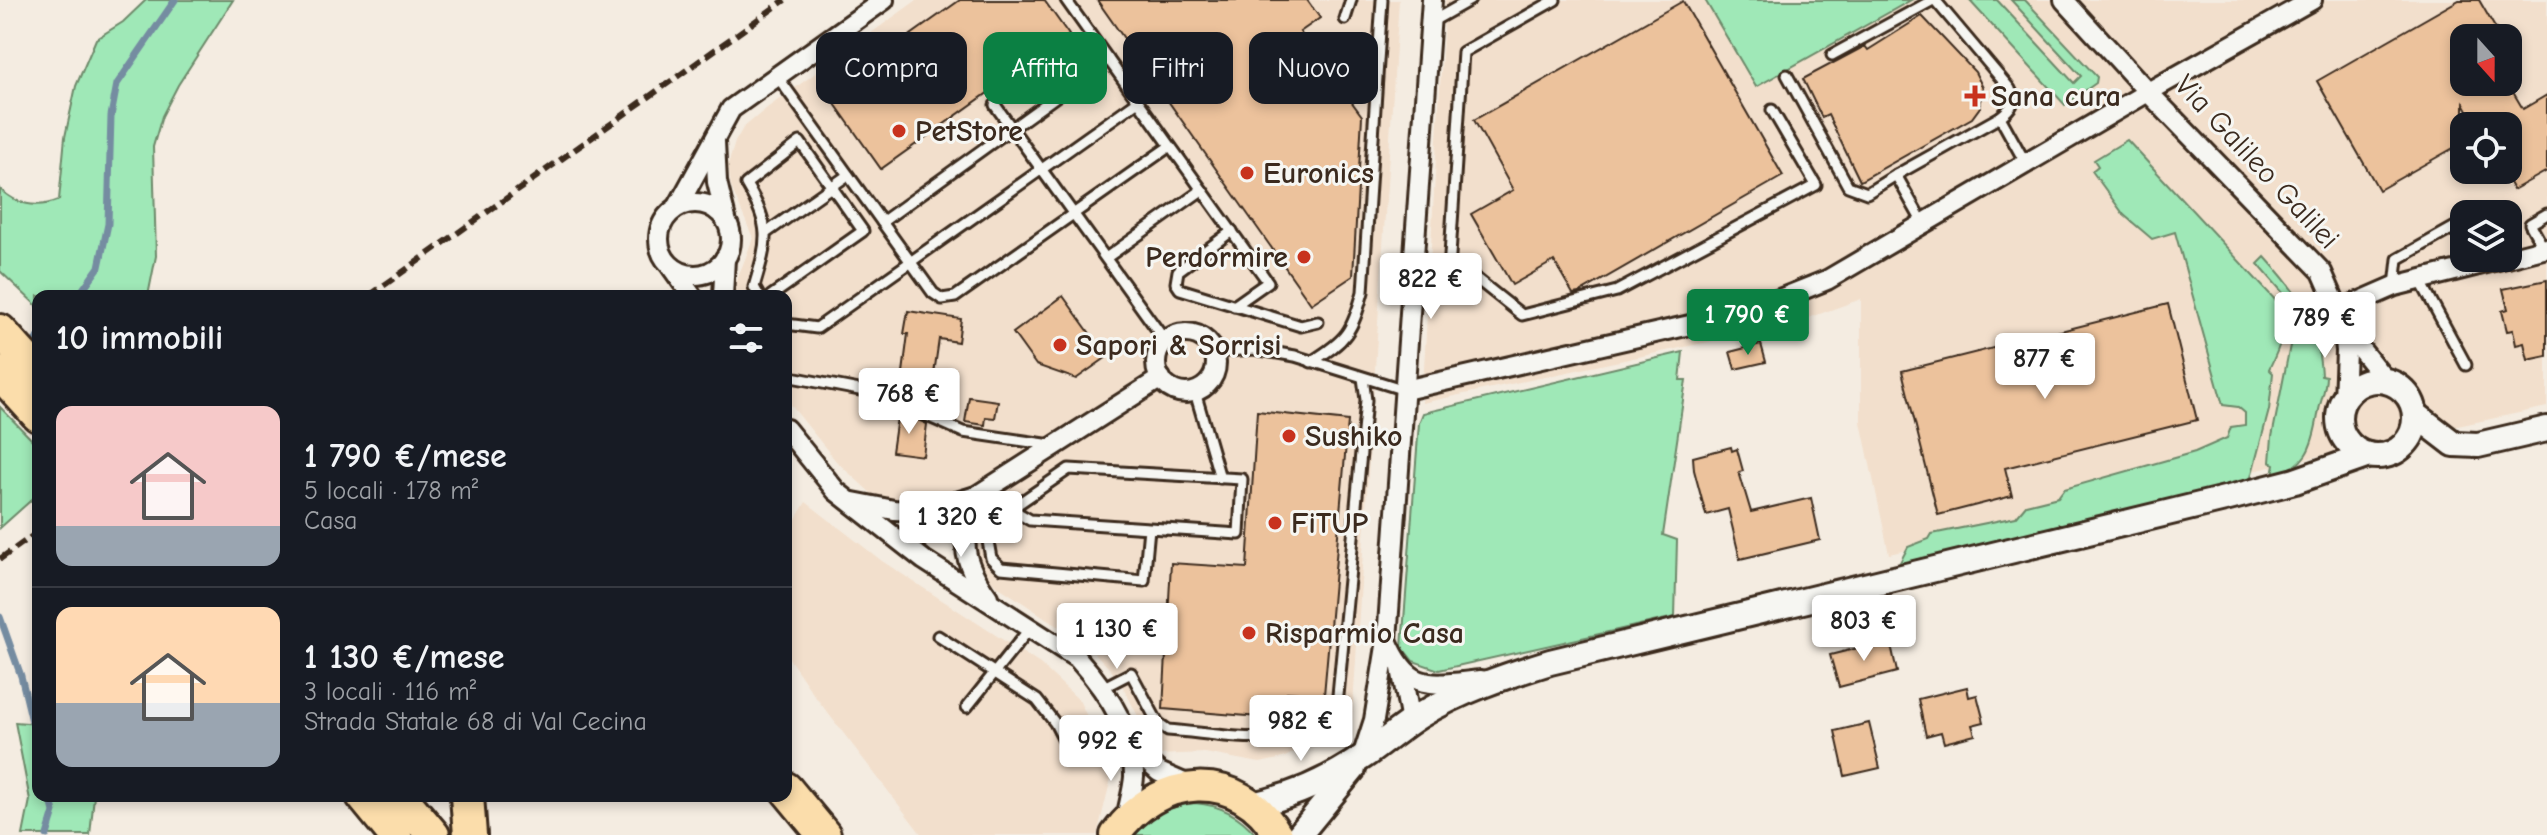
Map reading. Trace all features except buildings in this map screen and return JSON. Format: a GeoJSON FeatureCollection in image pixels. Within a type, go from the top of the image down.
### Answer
{"type":"FeatureCollection","features":[{"type":"Feature","properties":{"kind":"highway"},"geometry":{"type":"LineString","coordinates":[[0,331],[32,366]]}},
{"type":"Feature","properties":{"kind":"highway"},"geometry":{"type":"LineString","coordinates":[[0,373],[32,408]]}},
{"type":"Feature","properties":{"kind":"highway"},"geometry":{"type":"LineString","coordinates":[[792,796],[824,835]]}},
{"type":"Feature","properties":{"kind":"highway"},"geometry":{"type":"LineString","coordinates":[[368,802],[395,835]]}},
{"type":"Feature","properties":{"kind":"highway"},"geometry":{"type":"LineString","coordinates":[[405,802],[433,835]]}},
{"type":"Feature","properties":{"kind":"highway"},"geometry":{"type":"LineString","coordinates":[[467,802],[470,835]]}},
{"type":"Feature","properties":{"kind":"highway"},"geometry":{"type":"LineString","coordinates":[[769,802],[795,835]]}},
{"type":"Feature","properties":{"kind":"main road"},"geometry":{"type":"LineString","coordinates":[[1252,805],[1285,798],[1362,757],[1446,701],[1500,678],[1550,662],[2214,502],[2295,481],[2311,472],[2369,455],[2392,452],[2402,446],[2414,426],[2415,414],[2406,393],[2386,381],[2362,383],[2341,409],[2328,453],[2311,472]]}},
{"type":"Feature","properties":{"kind":"main road"},"geometry":{"type":"LineString","coordinates":[[2341,409],[2348,442],[2369,455]]}},
{"type":"Feature","properties":{"kind":"main road"},"geometry":{"type":"LineString","coordinates":[[2415,414],[2454,444],[2478,445],[2547,429]]}},
{"type":"Feature","properties":{"kind":"main road"},"geometry":{"type":"LineString","coordinates":[[1299,835],[1362,757]]}},
{"type":"Feature","properties":{"kind":"main road"},"geometry":{"type":"LineString","coordinates":[[1120,828],[1155,796],[1192,786],[1229,792],[1252,805],[1278,835]]}},
{"type":"Feature","properties":{"kind":"street"},"geometry":{"type":"LineString","coordinates":[[688,290],[663,255],[659,237],[664,219],[678,206],[731,109],[884,0]]}},
{"type":"Feature","properties":{"kind":"street"},"geometry":{"type":"LineString","coordinates":[[1362,757],[1380,692],[1379,675],[1387,640],[1432,0]]}},
{"type":"Feature","properties":{"kind":"street"},"geometry":{"type":"LineString","coordinates":[[1405,390],[1747,312],[1827,280],[2148,92],[2064,0]]}},
{"type":"Feature","properties":{"kind":"street","name":"Via Galileo Galilei"},"geometry":{"type":"LineString","coordinates":[[2312,0],[2148,92],[2322,272],[2342,315]]}},
{"type":"Feature","properties":{"kind":"street"},"geometry":{"type":"LineString","coordinates":[[715,139],[717,182],[731,240],[725,258],[723,290]]}},
{"type":"Feature","properties":{"kind":"street"},"geometry":{"type":"LineString","coordinates":[[678,206],[706,204],[727,222]]}},
{"type":"Feature","properties":{"kind":"street"},"geometry":{"type":"LineString","coordinates":[[2522,254],[2546,248]]}},
{"type":"Feature","properties":{"kind":"street"},"geometry":{"type":"LineString","coordinates":[[668,262],[675,269],[693,274],[711,270],[725,258]]}},
{"type":"Feature","properties":{"kind":"street"},"geometry":{"type":"LineString","coordinates":[[2342,315],[2395,286],[2450,271]]}},
{"type":"Feature","properties":{"kind":"street"},"geometry":{"type":"LineString","coordinates":[[2342,315],[2359,347],[2386,381]]}},
{"type":"Feature","properties":{"kind":"street"},"geometry":{"type":"LineString","coordinates":[[2341,409],[2346,351],[2342,315]]}},
{"type":"Feature","properties":{"kind":"street"},"geometry":{"type":"LineString","coordinates":[[1183,333],[1193,334],[1210,344],[1214,352],[1216,362],[1211,381],[1195,392],[1175,391],[1161,378],[1157,359],[1166,342],[1183,333]]}},
{"type":"Feature","properties":{"kind":"street"},"geometry":{"type":"LineString","coordinates":[[850,501],[915,511],[934,509],[976,496],[1161,378]]}},
{"type":"Feature","properties":{"kind":"street"},"geometry":{"type":"LineString","coordinates":[[792,436],[836,491],[924,560],[1078,659],[1102,688],[1131,747],[1134,777],[1120,828]]}},
{"type":"Feature","properties":{"kind":"street"},"geometry":{"type":"LineString","coordinates":[[976,496],[968,521],[965,554],[970,573],[993,605]]}},
{"type":"Feature","properties":{"kind":"street"},"geometry":{"type":"LineString","coordinates":[[1387,640],[1406,675],[1423,683],[1500,678]]}},
{"type":"Feature","properties":{"kind":"street"},"geometry":{"type":"LineString","coordinates":[[1401,668],[1411,722]]}},
{"type":"Feature","properties":{"kind":"street"},"geometry":{"type":"LineString","coordinates":[[1380,692],[1390,707],[1411,722]]}},
{"type":"Feature","properties":{"kind":"street"},"geometry":{"type":"LineString","coordinates":[[1131,747],[1159,772],[1192,786]]}},
{"type":"Feature","properties":{"kind":"lane"},"geometry":{"type":"LineString","coordinates":[[1066,0],[1123,80]]}},
{"type":"Feature","properties":{"kind":"lane"},"geometry":{"type":"LineString","coordinates":[[1345,19],[1351,0]]}},
{"type":"Feature","properties":{"kind":"lane"},"geometry":{"type":"LineString","coordinates":[[1311,362],[1341,343],[1356,317],[1363,292],[1382,0]]}},
{"type":"Feature","properties":{"kind":"lane"},"geometry":{"type":"LineString","coordinates":[[1431,23],[1470,0]]}},
{"type":"Feature","properties":{"kind":"lane"},"geometry":{"type":"LineString","coordinates":[[1449,271],[1463,52],[1542,3],[1555,0]]}},
{"type":"Feature","properties":{"kind":"lane"},"geometry":{"type":"LineString","coordinates":[[1787,75],[1848,186],[1867,193],[2000,117],[2013,106],[2010,89],[1934,0],[1832,55]]}},
{"type":"Feature","properties":{"kind":"lane"},"geometry":{"type":"LineString","coordinates":[[882,222],[1108,59]]}},
{"type":"Feature","properties":{"kind":"lane"},"geometry":{"type":"LineString","coordinates":[[777,76],[910,262],[933,293],[942,299],[955,297],[1170,146]]}},
{"type":"Feature","properties":{"kind":"lane"},"geometry":{"type":"LineString","coordinates":[[792,325],[817,328],[1134,104]]}},
{"type":"Feature","properties":{"kind":"lane"},"geometry":{"type":"LineString","coordinates":[[1140,104],[1268,282],[1234,306]]}},
{"type":"Feature","properties":{"kind":"lane"},"geometry":{"type":"LineString","coordinates":[[995,105],[1166,342]]}},
{"type":"Feature","properties":{"kind":"lane"},"geometry":{"type":"LineString","coordinates":[[1414,270],[1468,272],[1522,315],[1617,291],[1816,185],[1772,110]]}},
{"type":"Feature","properties":{"kind":"lane"},"geometry":{"type":"LineString","coordinates":[[2000,117],[2026,164]]}},
{"type":"Feature","properties":{"kind":"lane"},"geometry":{"type":"LineString","coordinates":[[756,290],[766,224],[746,184],[800,142],[863,231],[779,290]]}},
{"type":"Feature","properties":{"kind":"lane"},"geometry":{"type":"LineString","coordinates":[[766,233],[848,175]]}},
{"type":"Feature","properties":{"kind":"lane"},"geometry":{"type":"LineString","coordinates":[[1896,175],[1923,223]]}},
{"type":"Feature","properties":{"kind":"lane"},"geometry":{"type":"LineString","coordinates":[[1106,258],[1202,190]]}},
{"type":"Feature","properties":{"kind":"lane"},"geometry":{"type":"LineString","coordinates":[[2546,248],[2530,224],[2547,214]]}},
{"type":"Feature","properties":{"kind":"lane"},"geometry":{"type":"LineString","coordinates":[[2395,286],[2398,259],[2450,230]]}},
{"type":"Feature","properties":{"kind":"lane"},"geometry":{"type":"LineString","coordinates":[[1232,231],[1178,271],[1176,277],[1180,289],[1301,326],[1318,322]]}},
{"type":"Feature","properties":{"kind":"lane"},"geometry":{"type":"LineString","coordinates":[[2420,280],[2466,365]]}},
{"type":"Feature","properties":{"kind":"lane"},"geometry":{"type":"LineString","coordinates":[[1214,352],[1254,349],[1405,390]]}},
{"type":"Feature","properties":{"kind":"lane"},"geometry":{"type":"LineString","coordinates":[[792,377],[875,393],[963,432],[1055,446]]}},
{"type":"Feature","properties":{"kind":"lane"},"geometry":{"type":"LineString","coordinates":[[1102,688],[1131,673],[1158,723],[1168,730],[1276,738],[1312,727],[1337,706],[1366,400],[1363,378]]}},
{"type":"Feature","properties":{"kind":"lane"},"geometry":{"type":"LineString","coordinates":[[1195,392],[1220,478]]}},
{"type":"Feature","properties":{"kind":"lane"},"geometry":{"type":"LineString","coordinates":[[1011,509],[1030,520],[1239,534],[1242,479],[1069,469],[989,524],[986,530],[991,558],[1001,568],[1144,581],[1149,528]]}},
{"type":"Feature","properties":{"kind":"lane"},"geometry":{"type":"LineString","coordinates":[[967,707],[1031,627]]}},
{"type":"Feature","properties":{"kind":"lane"},"geometry":{"type":"LineString","coordinates":[[938,636],[1037,700],[1055,723],[1072,756]]}},
{"type":"Feature","properties":{"kind":"shaded area"},"geometry":{"type":"Polygon","coordinates":[[[917,0],[1399,0],[1352,721],[1283,758],[1260,763],[1205,753],[1158,755],[1122,685],[1088,646],[996,585],[982,572],[973,556],[971,533],[981,510],[966,486],[923,502],[896,500],[872,494],[836,461],[792,406],[792,290],[733,290],[753,238],[731,187],[728,165],[743,128],[816,73],[816,104],[967,104],[967,32],[873,32],[917,0]]]}},
{"type":"Feature","properties":{"kind":"shaded area"},"geometry":{"type":"Polygon","coordinates":[[[1445,0],[2547,0],[2547,407],[1889,554],[1861,422],[1861,299],[1792,324],[1422,403],[1445,0]]]}},
{"type":"Feature","properties":{"kind":"shaded area"},"geometry":{"type":"Polygon","coordinates":[[[806,502],[882,561],[1040,664],[1079,700],[1113,770],[1097,835],[922,835],[792,663],[792,525],[806,502]]]}},
{"type":"Feature","properties":{"kind":"green space"},"geometry":{"type":"Polygon","coordinates":[[[146,0],[233,0],[178,85],[162,116],[153,147],[156,256],[149,290],[32,290],[32,301],[0,271],[0,189],[28,204],[59,200],[65,137],[76,86],[96,39],[123,22],[146,0]]]}},
{"type":"Feature","properties":{"kind":"green space"},"geometry":{"type":"Polygon","coordinates":[[[1705,0],[1911,0],[1756,87],[1705,0]]]}},
{"type":"Feature","properties":{"kind":"green space"},"geometry":{"type":"Polygon","coordinates":[[[1969,0],[1997,0],[2074,83],[2081,76],[2011,0],[2025,0],[2097,77],[2096,83],[2065,105],[1969,0]]]}},
{"type":"Feature","properties":{"kind":"green space"},"geometry":{"type":"Polygon","coordinates":[[[2127,140],[2279,304],[2283,322],[2282,338],[2269,369],[2273,373],[2269,410],[2249,485],[1897,568],[1908,547],[1929,539],[1932,534],[2016,517],[2026,505],[2058,497],[2064,489],[2195,452],[2227,438],[2231,427],[2245,425],[2245,413],[2238,407],[2223,405],[2175,232],[2152,239],[2124,215],[2092,171],[2098,166],[2094,160],[2127,140]]]}},
{"type":"Feature","properties":{"kind":"green space"},"geometry":{"type":"Polygon","coordinates":[[[2265,257],[2305,310],[2316,340],[2321,375],[2326,376],[2316,427],[2306,455],[2293,468],[2272,480],[2275,464],[2270,462],[2272,437],[2295,320],[2290,301],[2258,264],[2265,257]]]}},
{"type":"Feature","properties":{"kind":"green space"},"geometry":{"type":"Polygon","coordinates":[[[1683,352],[1680,380],[1686,380],[1663,535],[1677,540],[1675,617],[1439,670],[1413,661],[1402,647],[1419,423],[1423,413],[1683,352]]]}},
{"type":"Feature","properties":{"kind":"green space"},"geometry":{"type":"Polygon","coordinates":[[[0,407],[32,440],[32,499],[0,528],[0,407]]]}},
{"type":"Feature","properties":{"kind":"green space"},"geometry":{"type":"Polygon","coordinates":[[[15,722],[32,723],[32,802],[93,802],[90,835],[23,835],[30,800],[15,722]]]}},
{"type":"Feature","properties":{"kind":"green space"},"geometry":{"type":"Polygon","coordinates":[[[1195,803],[1229,812],[1256,835],[1134,835],[1160,812],[1195,803]]]}},
{"type":"Feature","properties":{"kind":"waterway"},"geometry":{"type":"LineString","coordinates":[[82,290],[99,267],[108,224],[111,116],[117,84],[175,0]]}},
{"type":"Feature","properties":{"kind":"waterway"},"geometry":{"type":"LineString","coordinates":[[27,349],[32,344]]}},
{"type":"Feature","properties":{"kind":"waterway"},"geometry":{"type":"LineString","coordinates":[[0,617],[21,676],[32,721]]}},
{"type":"Feature","properties":{"kind":"waterway"},"geometry":{"type":"LineString","coordinates":[[47,835],[54,812],[52,802]]}},
{"type":"Feature","properties":{"kind":"railway"},"geometry":{"type":"LineString","coordinates":[[377,290],[785,0]]}},
{"type":"Feature","properties":{"kind":"railway"},"geometry":{"type":"LineString","coordinates":[[0,559],[32,536]]}},
{"type":"Feature","properties":{"kind":"place","name":"Sana cura"},"geometry":{"type":"Point","coordinates":[1975,96]}},
{"type":"Feature","properties":{"kind":"place","name":"PetStore"},"geometry":{"type":"Point","coordinates":[899,131]}},
{"type":"Feature","properties":{"kind":"place","name":"Euronics"},"geometry":{"type":"Point","coordinates":[1247,173]}},
{"type":"Feature","properties":{"kind":"place","name":"Perdormire"},"geometry":{"type":"Point","coordinates":[1304,257]}},
{"type":"Feature","properties":{"kind":"place","name":"Sapori & Sorrisi"},"geometry":{"type":"Point","coordinates":[1060,345]}},
{"type":"Feature","properties":{"kind":"place","name":"Sushiko"},"geometry":{"type":"Point","coordinates":[1289,436]}},
{"type":"Feature","properties":{"kind":"place","name":"FiTUP"},"geometry":{"type":"Point","coordinates":[1275,523]}},
{"type":"Feature","properties":{"kind":"place","name":"Risparmio Casa"},"geometry":{"type":"Point","coordinates":[1249,633]}}]}
